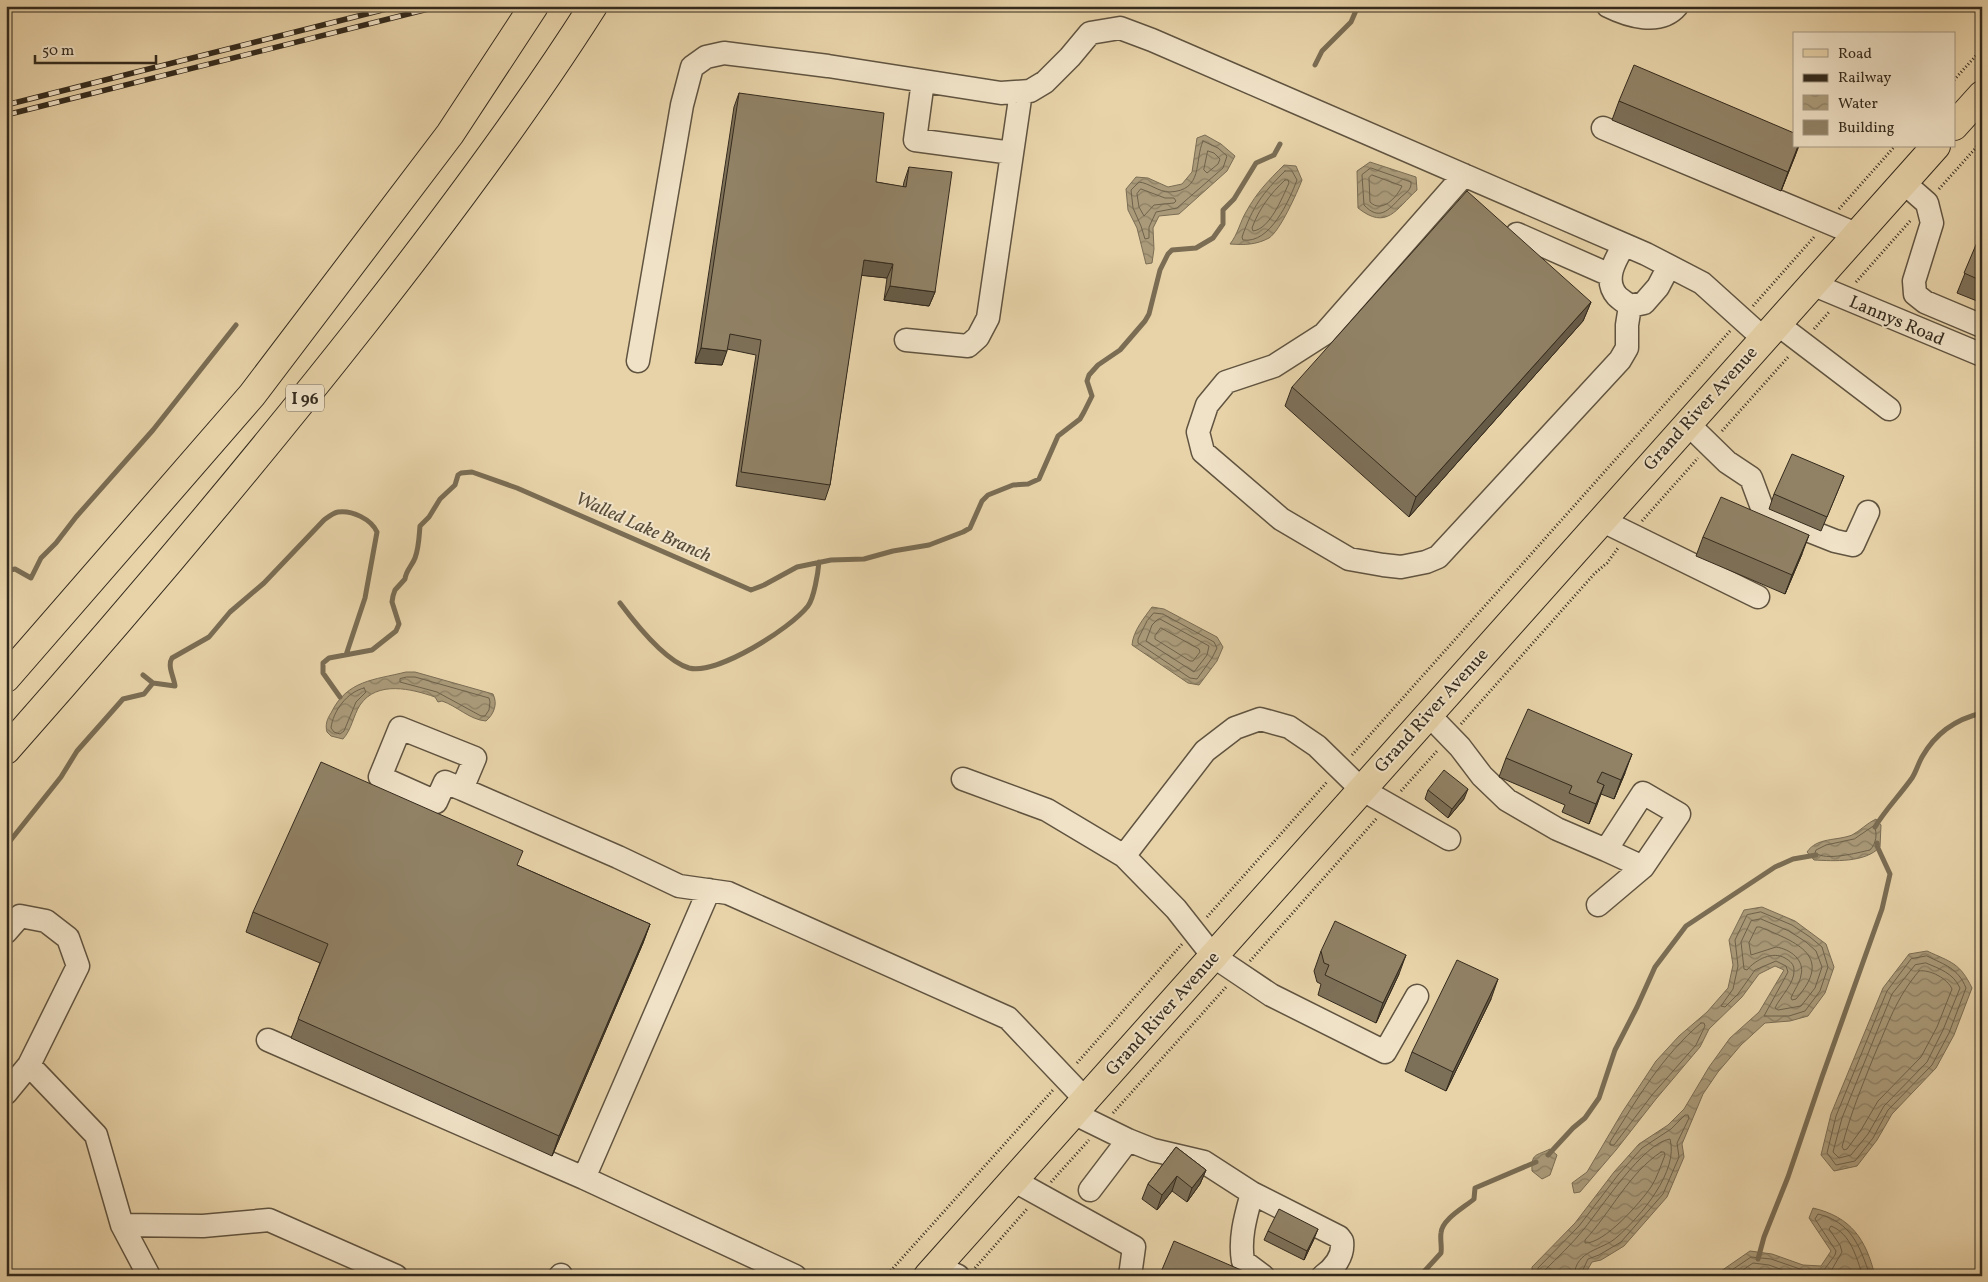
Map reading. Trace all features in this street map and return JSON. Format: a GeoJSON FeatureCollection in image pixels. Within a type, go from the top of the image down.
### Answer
{"type":"FeatureCollection","features":[{"type":"Feature","properties":{"kind":"main road","name":"I 96"},"geometry":{"type":"LineString","coordinates":[[6,678],[252,395],[450,134],[534,6]]}},
{"type":"Feature","properties":{"kind":"main road","name":"I 96"},"geometry":{"type":"LineString","coordinates":[[6,750],[195,532],[302,402],[490,158],[587,17]]}},
{"type":"Feature","properties":{"kind":"main road"},"geometry":{"type":"LineString","coordinates":[[1956,124],[1981,96]]}},
{"type":"Feature","properties":{"kind":"main road","name":"Grand River Avenue"},"geometry":{"type":"LineString","coordinates":[[949,1272],[1013,1180],[1600,520],[1934,148]]}},
{"type":"Feature","properties":{"kind":"street"},"geometry":{"type":"LineString","coordinates":[[1608,6],[1640,18],[1667,14],[1677,6]]}},
{"type":"Feature","properties":{"kind":"street"},"geometry":{"type":"LineString","coordinates":[[638,361],[682,105],[692,67],[706,57],[724,53],[828,66],[1001,93],[1021,92],[1030,91],[1045,82],[1070,57],[1090,32],[1120,28],[1152,40],[1624,244],[1669,266],[1702,283],[1742,318],[1770,330],[1889,409]]}},
{"type":"Feature","properties":{"kind":"street"},"geometry":{"type":"LineString","coordinates":[[922,81],[915,140],[1012,153]]}},
{"type":"Feature","properties":{"kind":"street"},"geometry":{"type":"LineString","coordinates":[[906,340],[968,346],[978,337],[988,318],[1021,92]]}},
{"type":"Feature","properties":{"kind":"street"},"geometry":{"type":"LineString","coordinates":[[1603,128],[1856,234]]}},
{"type":"Feature","properties":{"kind":"street"},"geometry":{"type":"LineString","coordinates":[[1464,175],[1324,334],[1274,366],[1226,382],[1207,405],[1198,432],[1203,452],[1281,519],[1349,559],[1383,566],[1401,567],[1426,562],[1438,557],[1620,360],[1627,348],[1627,324],[1630,306]]}},
{"type":"Feature","properties":{"kind":"street"},"geometry":{"type":"LineString","coordinates":[[1903,182],[1927,203],[1932,223],[1914,281],[1915,294],[1925,302],[1982,326]]}},
{"type":"Feature","properties":{"kind":"street"},"geometry":{"type":"LineString","coordinates":[[1517,234],[1610,275]]}},
{"type":"Feature","properties":{"kind":"street"},"geometry":{"type":"LineString","coordinates":[[1624,244],[1613,263],[1610,275],[1612,286],[1617,296],[1630,306],[1644,303],[1658,287],[1669,266]]}},
{"type":"Feature","properties":{"kind":"street","name":"Lannys Road"},"geometry":{"type":"LineString","coordinates":[[1812,284],[1982,355]]}},
{"type":"Feature","properties":{"kind":"street"},"geometry":{"type":"LineString","coordinates":[[1687,423],[1727,462],[1751,478],[1764,513],[1835,541],[1853,545],[1868,512]]}},
{"type":"Feature","properties":{"kind":"street"},"geometry":{"type":"LineString","coordinates":[[1600,520],[1758,597]]}},
{"type":"Feature","properties":{"kind":"street"},"geometry":{"type":"LineString","coordinates":[[1428,714],[1460,746],[1482,776],[1507,800],[1557,829],[1643,867]]}},
{"type":"Feature","properties":{"kind":"street"},"geometry":{"type":"LineString","coordinates":[[1124,856],[1205,752],[1235,728],[1260,720],[1289,727],[1318,746],[1361,789],[1449,838]]}},
{"type":"Feature","properties":{"kind":"street"},"geometry":{"type":"LineString","coordinates":[[963,779],[1047,810],[1124,856],[1176,910],[1213,956],[1271,994],[1385,1052],[1417,996]]}},
{"type":"Feature","properties":{"kind":"street"},"geometry":{"type":"LineString","coordinates":[[462,789],[618,857],[679,886],[728,892],[1008,1018],[1064,1077],[1079,1106],[1101,1127],[1153,1150],[1204,1162],[1252,1193],[1339,1237],[1342,1242],[1341,1256],[1330,1271],[1323,1276]]}},
{"type":"Feature","properties":{"kind":"street"},"geometry":{"type":"LineString","coordinates":[[1598,905],[1643,867],[1679,814],[1643,793],[1606,850]]}},
{"type":"Feature","properties":{"kind":"street"},"geometry":{"type":"LineString","coordinates":[[584,1178],[709,890]]}},
{"type":"Feature","properties":{"kind":"street"},"geometry":{"type":"LineString","coordinates":[[6,932],[20,916],[46,921],[68,938],[78,966],[30,1065],[6,1093]]}},
{"type":"Feature","properties":{"kind":"street"},"geometry":{"type":"LineString","coordinates":[[268,1040],[584,1178],[795,1276]]}},
{"type":"Feature","properties":{"kind":"street"},"geometry":{"type":"LineString","coordinates":[[30,1065],[96,1134],[122,1225],[149,1276]]}},
{"type":"Feature","properties":{"kind":"street"},"geometry":{"type":"LineString","coordinates":[[1090,1190],[1128,1140]]}},
{"type":"Feature","properties":{"kind":"street"},"geometry":{"type":"LineString","coordinates":[[1013,1180],[1134,1246],[1130,1276]]}},
{"type":"Feature","properties":{"kind":"street"},"geometry":{"type":"LineString","coordinates":[[1252,1193],[1241,1248],[1243,1261],[1263,1276]]}},
{"type":"Feature","properties":{"kind":"street"},"geometry":{"type":"LineString","coordinates":[[122,1225],[203,1226],[269,1220],[396,1276]]}},
{"type":"Feature","properties":{"kind":"path"},"geometry":{"type":"LineString","coordinates":[[1956,78],[1982,49]]}},
{"type":"Feature","properties":{"kind":"path"},"geometry":{"type":"LineString","coordinates":[[886,1276],[1893,148]]}},
{"type":"Feature","properties":{"kind":"path"},"geometry":{"type":"LineString","coordinates":[[949,1272],[1040,1195],[1438,750]]}},
{"type":"Feature","properties":{"kind":"water"},"geometry":{"type":"Polygon","coordinates":[[[1205,135],[1221,144],[1235,156],[1227,171],[1179,214],[1159,216],[1153,228],[1154,249],[1152,263],[1146,264],[1137,228],[1128,210],[1126,189],[1136,177],[1148,178],[1168,187],[1182,184],[1192,172],[1197,138],[1205,135]]]}},
{"type":"Feature","properties":{"kind":"water"},"geometry":{"type":"Polygon","coordinates":[[[1370,162],[1416,177],[1417,190],[1397,210],[1384,217],[1376,218],[1358,208],[1357,171],[1370,162]]]}},
{"type":"Feature","properties":{"kind":"water"},"geometry":{"type":"Polygon","coordinates":[[[1284,165],[1296,166],[1302,180],[1278,228],[1269,238],[1259,242],[1230,244],[1254,198],[1284,165]]]}},
{"type":"Feature","properties":{"kind":"water"},"geometry":{"type":"Polygon","coordinates":[[[1152,607],[1164,609],[1217,637],[1223,647],[1217,661],[1199,685],[1188,683],[1132,645],[1142,620],[1152,607]]]}},
{"type":"Feature","properties":{"kind":"water"},"geometry":{"type":"Polygon","coordinates":[[[406,672],[415,672],[493,694],[495,705],[493,712],[486,721],[480,720],[469,716],[448,703],[438,702],[435,697],[426,694],[406,689],[385,689],[367,697],[360,705],[343,739],[331,736],[327,732],[326,724],[328,718],[345,694],[362,683],[406,672]]]}},
{"type":"Feature","properties":{"kind":"water"},"geometry":{"type":"Polygon","coordinates":[[[1876,819],[1881,825],[1880,847],[1866,856],[1849,860],[1814,860],[1807,852],[1816,844],[1852,835],[1876,819]]]}},
{"type":"Feature","properties":{"kind":"water"},"geometry":{"type":"Polygon","coordinates":[[[1762,907],[1795,921],[1826,944],[1834,967],[1825,993],[1808,1016],[1790,1021],[1765,1023],[1741,1045],[1718,1072],[1703,1094],[1682,1144],[1684,1157],[1667,1197],[1624,1246],[1601,1260],[1592,1262],[1584,1276],[1532,1276],[1532,1267],[1575,1223],[1614,1172],[1639,1144],[1668,1125],[1684,1109],[1709,1067],[1730,1038],[1759,1012],[1784,970],[1775,966],[1759,974],[1742,997],[1709,1029],[1700,1047],[1616,1150],[1580,1192],[1574,1193],[1572,1183],[1587,1172],[1623,1111],[1656,1061],[1679,1036],[1707,1012],[1728,988],[1733,965],[1729,940],[1744,910],[1762,907]]]}},
{"type":"Feature","properties":{"kind":"water"},"geometry":{"type":"Polygon","coordinates":[[[1927,951],[1959,968],[1972,988],[1954,1035],[1936,1068],[1892,1114],[1877,1140],[1857,1166],[1834,1171],[1821,1155],[1831,1114],[1883,988],[1909,954],[1927,951]]]}},
{"type":"Feature","properties":{"kind":"water"},"geometry":{"type":"Polygon","coordinates":[[[1550,1149],[1557,1155],[1550,1175],[1542,1179],[1532,1171],[1532,1161],[1535,1156],[1550,1149]]]}},
{"type":"Feature","properties":{"kind":"water"},"geometry":{"type":"Polygon","coordinates":[[[1813,1208],[1837,1217],[1855,1232],[1867,1251],[1875,1276],[1717,1276],[1721,1271],[1750,1251],[1772,1254],[1803,1265],[1821,1266],[1831,1251],[1809,1218],[1813,1208]]]}},
{"type":"Feature","properties":{"kind":"building"},"geometry":{"type":"Polygon","coordinates":[[[1634,65],[1793,133],[1793,148],[1797,148],[1788,172],[1619,101],[1634,65]]]}},
{"type":"Feature","properties":{"kind":"building"},"geometry":{"type":"Polygon","coordinates":[[[739,93],[884,113],[876,182],[906,187],[909,167],[952,172],[935,292],[890,286],[893,264],[864,260],[830,485],[741,472],[761,340],[730,334],[727,351],[701,348],[739,93]]]}},
{"type":"Feature","properties":{"kind":"building"},"geometry":{"type":"Polygon","coordinates":[[[1467,191],[1591,302],[1416,497],[1292,387],[1467,191]]]}},
{"type":"Feature","properties":{"kind":"building"},"geometry":{"type":"Polygon","coordinates":[[[1978,240],[1982,241],[1982,281],[1964,273],[1978,240]]]}},
{"type":"Feature","properties":{"kind":"building"},"geometry":{"type":"Polygon","coordinates":[[[1792,454],[1844,476],[1827,517],[1774,494],[1792,454]]]}},
{"type":"Feature","properties":{"kind":"building"},"geometry":{"type":"Polygon","coordinates":[[[1721,497],[1809,535],[1792,575],[1703,537],[1721,497]]]}},
{"type":"Feature","properties":{"kind":"building"},"geometry":{"type":"Polygon","coordinates":[[[1528,709],[1632,754],[1621,780],[1602,772],[1597,782],[1604,785],[1596,804],[1569,793],[1572,786],[1506,758],[1528,709]]]}},
{"type":"Feature","properties":{"kind":"building"},"geometry":{"type":"Polygon","coordinates":[[[321,762],[523,851],[517,865],[650,924],[559,1136],[298,1019],[328,944],[253,912],[321,762]]]}},
{"type":"Feature","properties":{"kind":"building"},"geometry":{"type":"Polygon","coordinates":[[[1444,770],[1468,789],[1452,809],[1428,790],[1444,770]]]}},
{"type":"Feature","properties":{"kind":"building"},"geometry":{"type":"Polygon","coordinates":[[[1335,921],[1406,955],[1383,1003],[1325,975],[1329,965],[1324,963],[1321,951],[1335,921]]]}},
{"type":"Feature","properties":{"kind":"building"},"geometry":{"type":"Polygon","coordinates":[[[1457,960],[1498,979],[1453,1072],[1412,1052],[1457,960]]]}},
{"type":"Feature","properties":{"kind":"building"},"geometry":{"type":"Polygon","coordinates":[[[1176,1147],[1206,1170],[1192,1188],[1177,1176],[1162,1195],[1148,1184],[1176,1147]]]}},
{"type":"Feature","properties":{"kind":"building"},"geometry":{"type":"Polygon","coordinates":[[[1279,1209],[1318,1229],[1307,1251],[1268,1231],[1279,1209]]]}},
{"type":"Feature","properties":{"kind":"building"},"geometry":{"type":"Polygon","coordinates":[[[1174,1241],[1255,1276],[1171,1276],[1161,1272],[1174,1241]]]}},
{"type":"Feature","properties":{"kind":"waterway","name":"Walled Lake Branch"},"geometry":{"type":"LineString","coordinates":[[1315,65],[1322,51],[1351,22],[1358,6]]}},
{"type":"Feature","properties":{"kind":"waterway","name":"Walled Lake Branch"},"geometry":{"type":"LineString","coordinates":[[340,697],[323,673],[323,663],[329,658],[372,650],[396,631],[399,624],[392,602],[393,596],[395,590],[405,579],[415,558],[420,526],[429,517],[440,499],[455,485],[458,475],[461,473],[472,472],[517,488],[751,590],[797,567],[831,560],[864,559],[893,551],[929,545],[970,528],[982,501],[988,495],[1013,485],[1028,484],[1039,479],[1058,436],[1080,419],[1092,396],[1087,381],[1089,375],[1098,365],[1120,350],[1145,321],[1149,314],[1160,270],[1168,254],[1172,250],[1196,248],[1213,238],[1223,224],[1223,210],[1234,199],[1256,163],[1274,155],[1280,144]]}},
{"type":"Feature","properties":{"kind":"waterway"},"geometry":{"type":"LineString","coordinates":[[6,571],[15,569],[31,578],[41,558],[153,430],[236,325]]}},
{"type":"Feature","properties":{"kind":"waterway","name":"Walled Lake Branch"},"geometry":{"type":"LineString","coordinates":[[143,675],[153,683],[175,686],[170,668],[172,658],[209,637],[230,612],[264,583],[324,520],[338,512],[349,512],[361,516],[377,532],[365,598],[346,655]]}},
{"type":"Feature","properties":{"kind":"waterway"},"geometry":{"type":"LineString","coordinates":[[620,603],[651,640],[670,658],[689,668],[701,668],[734,658],[770,638],[799,616],[808,606],[812,597],[819,562]]}},
{"type":"Feature","properties":{"kind":"waterway"},"geometry":{"type":"LineString","coordinates":[[6,846],[61,777],[77,751],[123,699],[144,694],[153,683]]}},
{"type":"Feature","properties":{"kind":"waterway"},"geometry":{"type":"LineString","coordinates":[[1875,827],[1912,778],[1922,757],[1933,741],[1955,723],[1982,713]]}},
{"type":"Feature","properties":{"kind":"waterway"},"geometry":{"type":"LineString","coordinates":[[1758,1259],[1764,1237],[1788,1177],[1882,909],[1890,874],[1877,843]]}},
{"type":"Feature","properties":{"kind":"waterway"},"geometry":{"type":"LineString","coordinates":[[1548,1155],[1585,1118],[1599,1098],[1615,1050],[1655,967],[1686,926],[1775,867],[1793,859],[1816,855]]}},
{"type":"Feature","properties":{"kind":"waterway"},"geometry":{"type":"LineString","coordinates":[[1420,1276],[1441,1253],[1441,1233],[1445,1223],[1474,1199],[1475,1188],[1536,1162]]}},
{"type":"Feature","properties":{"kind":"railway"},"geometry":{"type":"LineString","coordinates":[[6,105],[398,6]]}},
{"type":"Feature","properties":{"kind":"railway"},"geometry":{"type":"LineString","coordinates":[[6,115],[440,6]]}}]}
